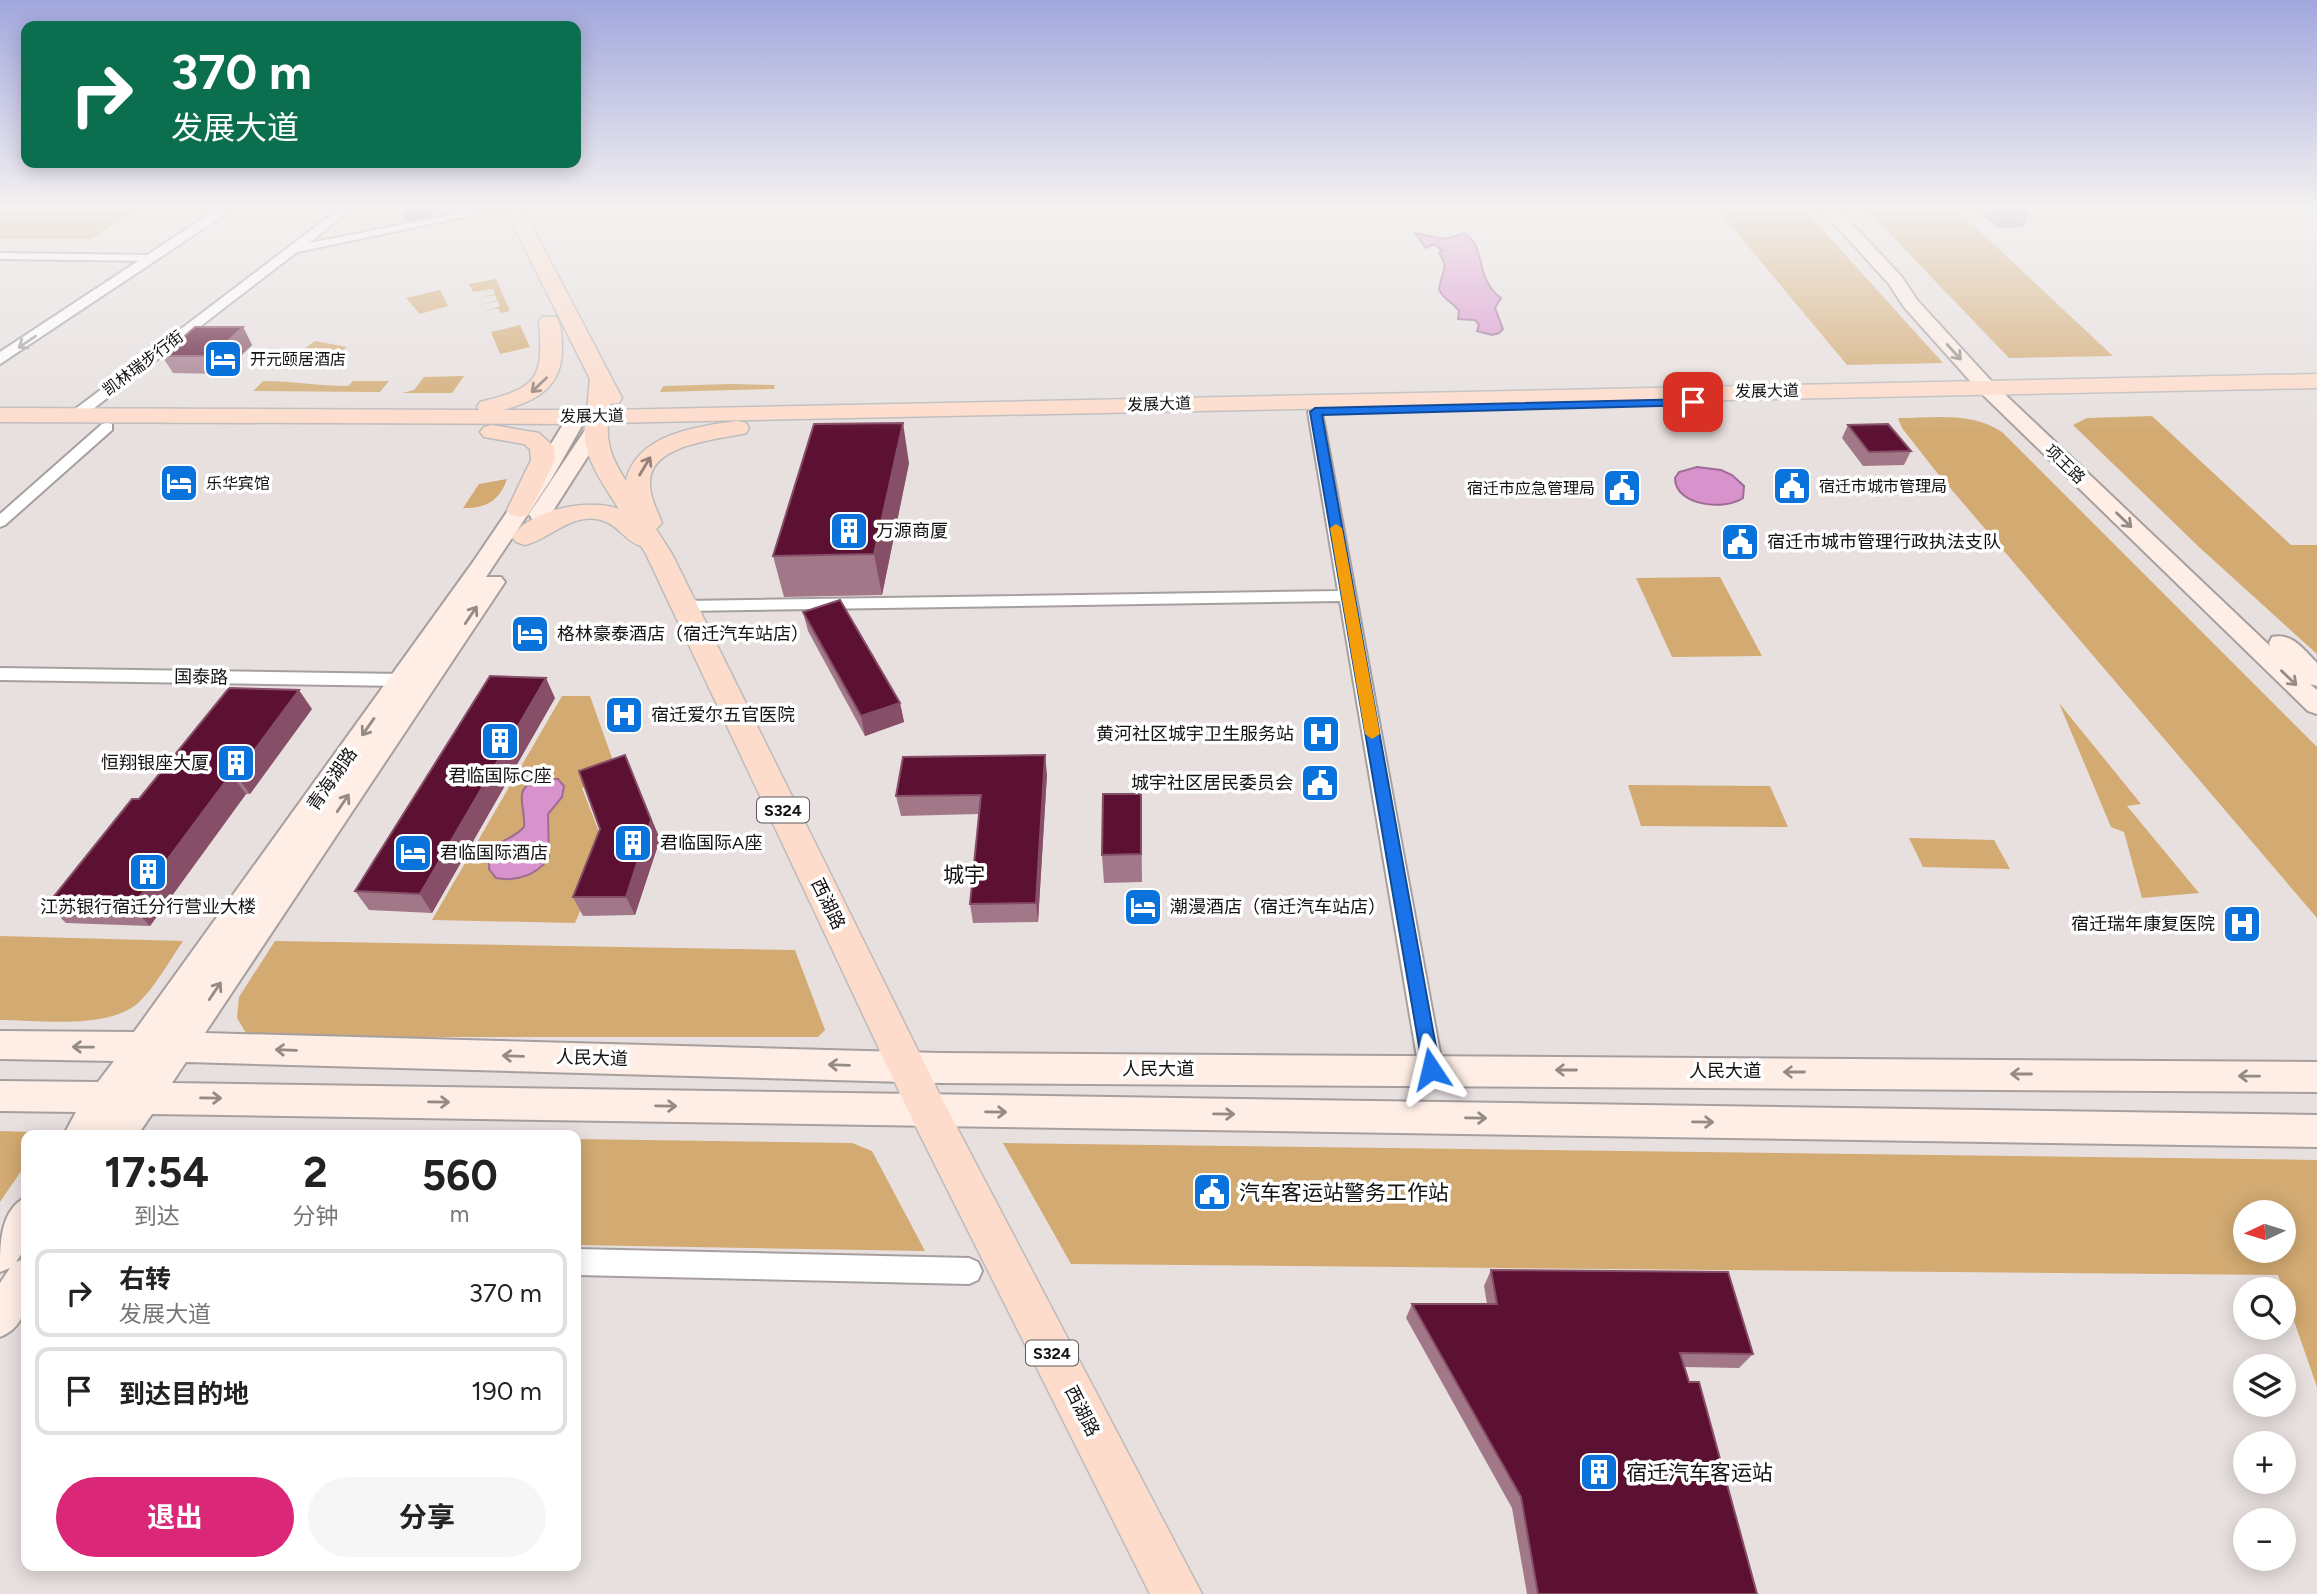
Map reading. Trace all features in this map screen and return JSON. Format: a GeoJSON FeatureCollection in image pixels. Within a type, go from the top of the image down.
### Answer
{"type":"FeatureCollection","features":[{"type":"Feature","properties":{"kind":"main road"},"geometry":{"type":"LineString","coordinates":[[552,283],[612,400],[620,404],[675,414]]}},
{"type":"Feature","properties":{"kind":"main road","name":"项王路"},"geometry":{"type":"LineString","coordinates":[[1898,283],[1910,303],[2317,705]]}},
{"type":"Feature","properties":{"kind":"main road","name":"项王路"},"geometry":{"type":"LineString","coordinates":[[1906,283],[2002,392],[2317,677]]}},
{"type":"Feature","properties":{"kind":"main road","name":"西湖路"},"geometry":{"type":"LineString","coordinates":[[412,422],[507,403],[538,388],[550,374],[552,365],[546,315],[582,386],[586,422],[595,440],[601,463],[659,554],[928,1111],[1177,1594]]}},
{"type":"Feature","properties":{"kind":"main road","name":"西湖路"},"geometry":{"type":"LineString","coordinates":[[586,422],[601,379]]}},
{"type":"Feature","properties":{"kind":"main road","name":"发展大道"},"geometry":{"type":"LineString","coordinates":[[0,426],[412,422],[810,424],[2002,392],[2317,380]]}},
{"type":"Feature","properties":{"kind":"main road","name":"发展大道"},"geometry":{"type":"LineString","coordinates":[[586,422],[675,414],[2002,392],[2317,392]]}},
{"type":"Feature","properties":{"kind":"main road","name":"发展大道"},"geometry":{"type":"LineString","coordinates":[[0,415],[412,422]]}},
{"type":"Feature","properties":{"kind":"main road"},"geometry":{"type":"LineString","coordinates":[[412,422],[534,439],[542,447],[543,460],[522,523],[604,513],[619,517],[659,554]]}},
{"type":"Feature","properties":{"kind":"main road","name":"青海湖路"},"geometry":{"type":"LineString","coordinates":[[121,1130],[586,422]]}},
{"type":"Feature","properties":{"kind":"main road"},"geometry":{"type":"LineString","coordinates":[[659,554],[638,479],[641,467],[652,456],[669,445],[708,433],[810,424]]}},
{"type":"Feature","properties":{"kind":"main road","name":"青海湖路"},"geometry":{"type":"LineString","coordinates":[[84,1130],[140,1047],[402,680],[522,523]]}},
{"type":"Feature","properties":{"kind":"main road","name":"人民大道"},"geometry":{"type":"LineString","coordinates":[[0,1045],[176,1047],[907,1067],[2317,1077]]}},
{"type":"Feature","properties":{"kind":"main road"},"geometry":{"type":"LineString","coordinates":[[752,1108],[766,1063]]}},
{"type":"Feature","properties":{"kind":"main road"},"geometry":{"type":"LineString","coordinates":[[1080,1112],[1082,1069]]}},
{"type":"Feature","properties":{"kind":"main road"},"geometry":{"type":"LineString","coordinates":[[0,1096],[2317,1131]]}},
{"type":"Feature","properties":{"kind":"main road"},"geometry":{"type":"LineString","coordinates":[[0,1254],[21,1222]]}},
{"type":"Feature","properties":{"kind":"main road"},"geometry":{"type":"LineString","coordinates":[[0,1318],[21,1285]]}},
{"type":"Feature","properties":{"kind":"street"},"geometry":{"type":"LineString","coordinates":[[0,359],[113,283]]}},
{"type":"Feature","properties":{"kind":"street","name":"凯林瑞步行街"},"geometry":{"type":"LineString","coordinates":[[75,416],[248,283]]}},
{"type":"Feature","properties":{"kind":"street"},"geometry":{"type":"LineString","coordinates":[[1315,412],[1431,1069]]}},
{"type":"Feature","properties":{"kind":"street"},"geometry":{"type":"LineString","coordinates":[[0,522],[107,427]]}},
{"type":"Feature","properties":{"kind":"street"},"geometry":{"type":"LineString","coordinates":[[684,606],[1348,596]]}},
{"type":"Feature","properties":{"kind":"street","name":"国泰路"},"geometry":{"type":"LineString","coordinates":[[0,674],[402,680]]}},
{"type":"Feature","properties":{"kind":"street"},"geometry":{"type":"LineString","coordinates":[[581,1262],[969,1272]]}},
{"type":"Feature","properties":{"kind":"shaded area"},"geometry":{"type":"Polygon","coordinates":[[[498,283],[510,311],[501,313],[498,308],[482,312],[500,306],[498,301],[479,305],[497,300],[495,295],[476,298],[495,294],[493,289],[473,292],[469,284],[498,283]]]}},
{"type":"Feature","properties":{"kind":"shaded area"},"geometry":{"type":"Polygon","coordinates":[[[1440,283],[1488,283],[1501,298],[1495,308],[1503,329],[1492,335],[1477,331],[1479,325],[1475,320],[1458,319],[1459,311],[1439,289],[1440,283]]]}},
{"type":"Feature","properties":{"kind":"shaded area"},"geometry":{"type":"Polygon","coordinates":[[[1779,283],[1871,283],[1943,363],[1847,365],[1779,283]]]}},
{"type":"Feature","properties":{"kind":"shaded area"},"geometry":{"type":"Polygon","coordinates":[[[1937,283],[2035,283],[2113,356],[2009,358],[1937,283]]]}},
{"type":"Feature","properties":{"kind":"shaded area"},"geometry":{"type":"Polygon","coordinates":[[[440,290],[448,306],[420,314],[406,298],[440,290]]]}},
{"type":"Feature","properties":{"kind":"shaded area"},"geometry":{"type":"Polygon","coordinates":[[[520,325],[530,347],[500,354],[491,332],[520,325]]]}},
{"type":"Feature","properties":{"kind":"shaded area"},"geometry":{"type":"Polygon","coordinates":[[[315,341],[347,347],[324,366],[283,364],[315,341]]]}},
{"type":"Feature","properties":{"kind":"shaded area"},"geometry":{"type":"Polygon","coordinates":[[[464,376],[452,393],[402,393],[414,390],[424,377],[464,376]]]}},
{"type":"Feature","properties":{"kind":"shaded area"},"geometry":{"type":"Polygon","coordinates":[[[263,381],[348,386],[353,381],[389,381],[380,392],[253,391],[263,381]]]}},
{"type":"Feature","properties":{"kind":"shaded area"},"geometry":{"type":"Polygon","coordinates":[[[775,385],[774,389],[660,392],[663,386],[775,385]]]}},
{"type":"Feature","properties":{"kind":"shaded area"},"geometry":{"type":"Polygon","coordinates":[[[2152,416],[2291,545],[2317,545],[2317,654],[2199,547],[2073,425],[2087,418],[2152,416]]]}},
{"type":"Feature","properties":{"kind":"shaded area"},"geometry":{"type":"Polygon","coordinates":[[[1898,418],[1965,418],[1990,425],[2002,432],[2317,747],[2317,918],[1934,469],[1902,428],[1898,418]]]}},
{"type":"Feature","properties":{"kind":"shaded area"},"geometry":{"type":"Polygon","coordinates":[[[1697,467],[1721,470],[1732,475],[1744,486],[1743,498],[1714,505],[1683,495],[1675,478],[1679,472],[1697,467]]]}},
{"type":"Feature","properties":{"kind":"shaded area"},"geometry":{"type":"Polygon","coordinates":[[[507,479],[500,493],[491,502],[479,507],[463,508],[479,484],[507,479]]]}},
{"type":"Feature","properties":{"kind":"shaded area"},"geometry":{"type":"Polygon","coordinates":[[[1720,577],[1762,656],[1672,657],[1636,578],[1720,577]]]}},
{"type":"Feature","properties":{"kind":"shaded area"},"geometry":{"type":"Polygon","coordinates":[[[562,696],[590,696],[618,775],[582,788],[606,850],[575,923],[432,920],[562,696]]]}},
{"type":"Feature","properties":{"kind":"shaded area"},"geometry":{"type":"Polygon","coordinates":[[[2059,703],[2141,804],[2127,806],[2199,893],[2142,898],[2124,832],[2111,827],[2059,703]]]}},
{"type":"Feature","properties":{"kind":"shaded area"},"geometry":{"type":"Polygon","coordinates":[[[558,779],[564,786],[562,797],[548,814],[549,858],[526,876],[496,878],[489,869],[492,852],[524,827],[523,791],[533,782],[558,779]]]}},
{"type":"Feature","properties":{"kind":"shaded area"},"geometry":{"type":"Polygon","coordinates":[[[1628,785],[1770,786],[1788,827],[1641,826],[1628,785]]]}},
{"type":"Feature","properties":{"kind":"shaded area"},"geometry":{"type":"Polygon","coordinates":[[[1909,838],[1994,840],[2010,869],[1923,867],[1909,838]]]}},
{"type":"Feature","properties":{"kind":"shaded area"},"geometry":{"type":"Polygon","coordinates":[[[0,936],[183,941],[162,974],[138,1003],[109,1017],[53,1022],[0,1020],[0,936]]]}},
{"type":"Feature","properties":{"kind":"shaded area"},"geometry":{"type":"Polygon","coordinates":[[[275,941],[795,950],[825,1030],[818,1037],[274,1037],[246,1033],[237,1018],[239,997],[275,941]]]}},
{"type":"Feature","properties":{"kind":"shaded area"},"geometry":{"type":"Polygon","coordinates":[[[0,1131],[21,1132],[21,1171],[0,1202],[0,1131]]]}},
{"type":"Feature","properties":{"kind":"shaded area"},"geometry":{"type":"Polygon","coordinates":[[[581,1139],[852,1143],[872,1151],[925,1251],[581,1245],[581,1139]]]}},
{"type":"Feature","properties":{"kind":"shaded area"},"geometry":{"type":"Polygon","coordinates":[[[1003,1143],[2317,1160],[2317,1387],[2296,1327],[2296,1277],[1071,1264],[1003,1143]]]}},
{"type":"Feature","properties":{"kind":"building"},"geometry":{"type":"Polygon","coordinates":[[[195,327],[243,327],[212,356],[162,356],[195,327]]]}},
{"type":"Feature","properties":{"kind":"building"},"geometry":{"type":"Polygon","coordinates":[[[903,423],[874,554],[773,556],[814,424],[903,423]]]}},
{"type":"Feature","properties":{"kind":"building"},"geometry":{"type":"Polygon","coordinates":[[[1888,424],[1911,451],[1869,452],[1848,425],[1888,424]]]}},
{"type":"Feature","properties":{"kind":"building"},"geometry":{"type":"Polygon","coordinates":[[[840,600],[900,703],[861,716],[803,612],[840,600]]]}},
{"type":"Feature","properties":{"kind":"building"},"geometry":{"type":"Polygon","coordinates":[[[490,676],[546,678],[420,894],[355,891],[490,676]]]}},
{"type":"Feature","properties":{"kind":"building"},"geometry":{"type":"Polygon","coordinates":[[[229,688],[299,690],[236,775],[231,774],[132,907],[47,905],[132,799],[139,799],[229,688]]]}},
{"type":"Feature","properties":{"kind":"building","name":"君临国际A座"},"geometry":{"type":"Polygon","coordinates":[[[625,755],[651,820],[626,897],[573,897],[600,829],[579,771],[625,755]]]}},
{"type":"Feature","properties":{"kind":"building"},"geometry":{"type":"Polygon","coordinates":[[[1045,755],[1036,903],[970,904],[981,795],[896,796],[903,757],[1045,755]]]}},
{"type":"Feature","properties":{"kind":"building"},"geometry":{"type":"Polygon","coordinates":[[[1103,794],[1141,794],[1141,854],[1102,855],[1103,794]]]}},
{"type":"Feature","properties":{"kind":"building","name":"宿迁汽车客运站"},"geometry":{"type":"Polygon","coordinates":[[[1491,1270],[1728,1272],[1753,1354],[1680,1353],[1689,1382],[1699,1382],[1757,1594],[1538,1594],[1521,1497],[1412,1304],[1497,1304],[1491,1270]]]}},
{"type":"Feature","properties":{"kind":"slow traffic"},"geometry":{"type":"LineString","coordinates":[[1336,528],[1372,734]]}},
{"type":"Feature","properties":{"kind":"place","name":"开元颐居酒店"},"geometry":{"type":"Point","coordinates":[223,359]}},
{"type":"Feature","properties":{"kind":"place","name":"乐华宾馆"},"geometry":{"type":"Point","coordinates":[179,483]}},
{"type":"Feature","properties":{"kind":"place","name":"宿迁市城市管理局"},"geometry":{"type":"Point","coordinates":[1792,486]}},
{"type":"Feature","properties":{"kind":"place","name":"宿迁市应急管理局"},"geometry":{"type":"Point","coordinates":[1622,488]}},
{"type":"Feature","properties":{"kind":"place","name":"万源商厦"},"geometry":{"type":"Point","coordinates":[849,531]}},
{"type":"Feature","properties":{"kind":"place","name":"宿迁市城市管理行政执法支队"},"geometry":{"type":"Point","coordinates":[1740,542]}},
{"type":"Feature","properties":{"kind":"place","name":"格林豪泰酒店（宿迁汽车站店）"},"geometry":{"type":"Point","coordinates":[530,634]}},
{"type":"Feature","properties":{"kind":"place","name":"宿迁爱尔五官医院"},"geometry":{"type":"Point","coordinates":[624,715]}},
{"type":"Feature","properties":{"kind":"place","name":"黄河社区城宇卫生服务站"},"geometry":{"type":"Point","coordinates":[1321,734]}},
{"type":"Feature","properties":{"kind":"place","name":"君临国际C座"},"geometry":{"type":"Point","coordinates":[500,741]}},
{"type":"Feature","properties":{"kind":"place","name":"恒翔银座大厦"},"geometry":{"type":"Point","coordinates":[236,763]}},
{"type":"Feature","properties":{"kind":"place","name":"城宇社区居民委员会"},"geometry":{"type":"Point","coordinates":[1320,783]}},
{"type":"Feature","properties":{"kind":"place","name":"君临国际A座"},"geometry":{"type":"Point","coordinates":[633,843]}},
{"type":"Feature","properties":{"kind":"place","name":"君临国际酒店"},"geometry":{"type":"Point","coordinates":[413,853]}},
{"type":"Feature","properties":{"kind":"place","name":"江苏银行宿迁分行营业大楼"},"geometry":{"type":"Point","coordinates":[148,872]}},
{"type":"Feature","properties":{"kind":"place","name":"潮漫酒店（宿迁汽车站店）"},"geometry":{"type":"Point","coordinates":[1143,907]}},
{"type":"Feature","properties":{"kind":"place","name":"宿迁瑞年康复医院"},"geometry":{"type":"Point","coordinates":[2242,924]}},
{"type":"Feature","properties":{"kind":"place","name":"汽车客运站警务工作站"},"geometry":{"type":"Point","coordinates":[1212,1192]}},
{"type":"Feature","properties":{"kind":"place","name":"宿迁汽车客运站"},"geometry":{"type":"Point","coordinates":[1599,1472]}},
{"type":"Feature","properties":{"kind":"district","name":"城宇"},"geometry":{"type":"Point","coordinates":[964,874]}},
{"type":"Feature","properties":{"kind":"route"},"geometry":{"type":"LineString","coordinates":[[1431,1069],[1315,412],[1693,402]]}}]}
